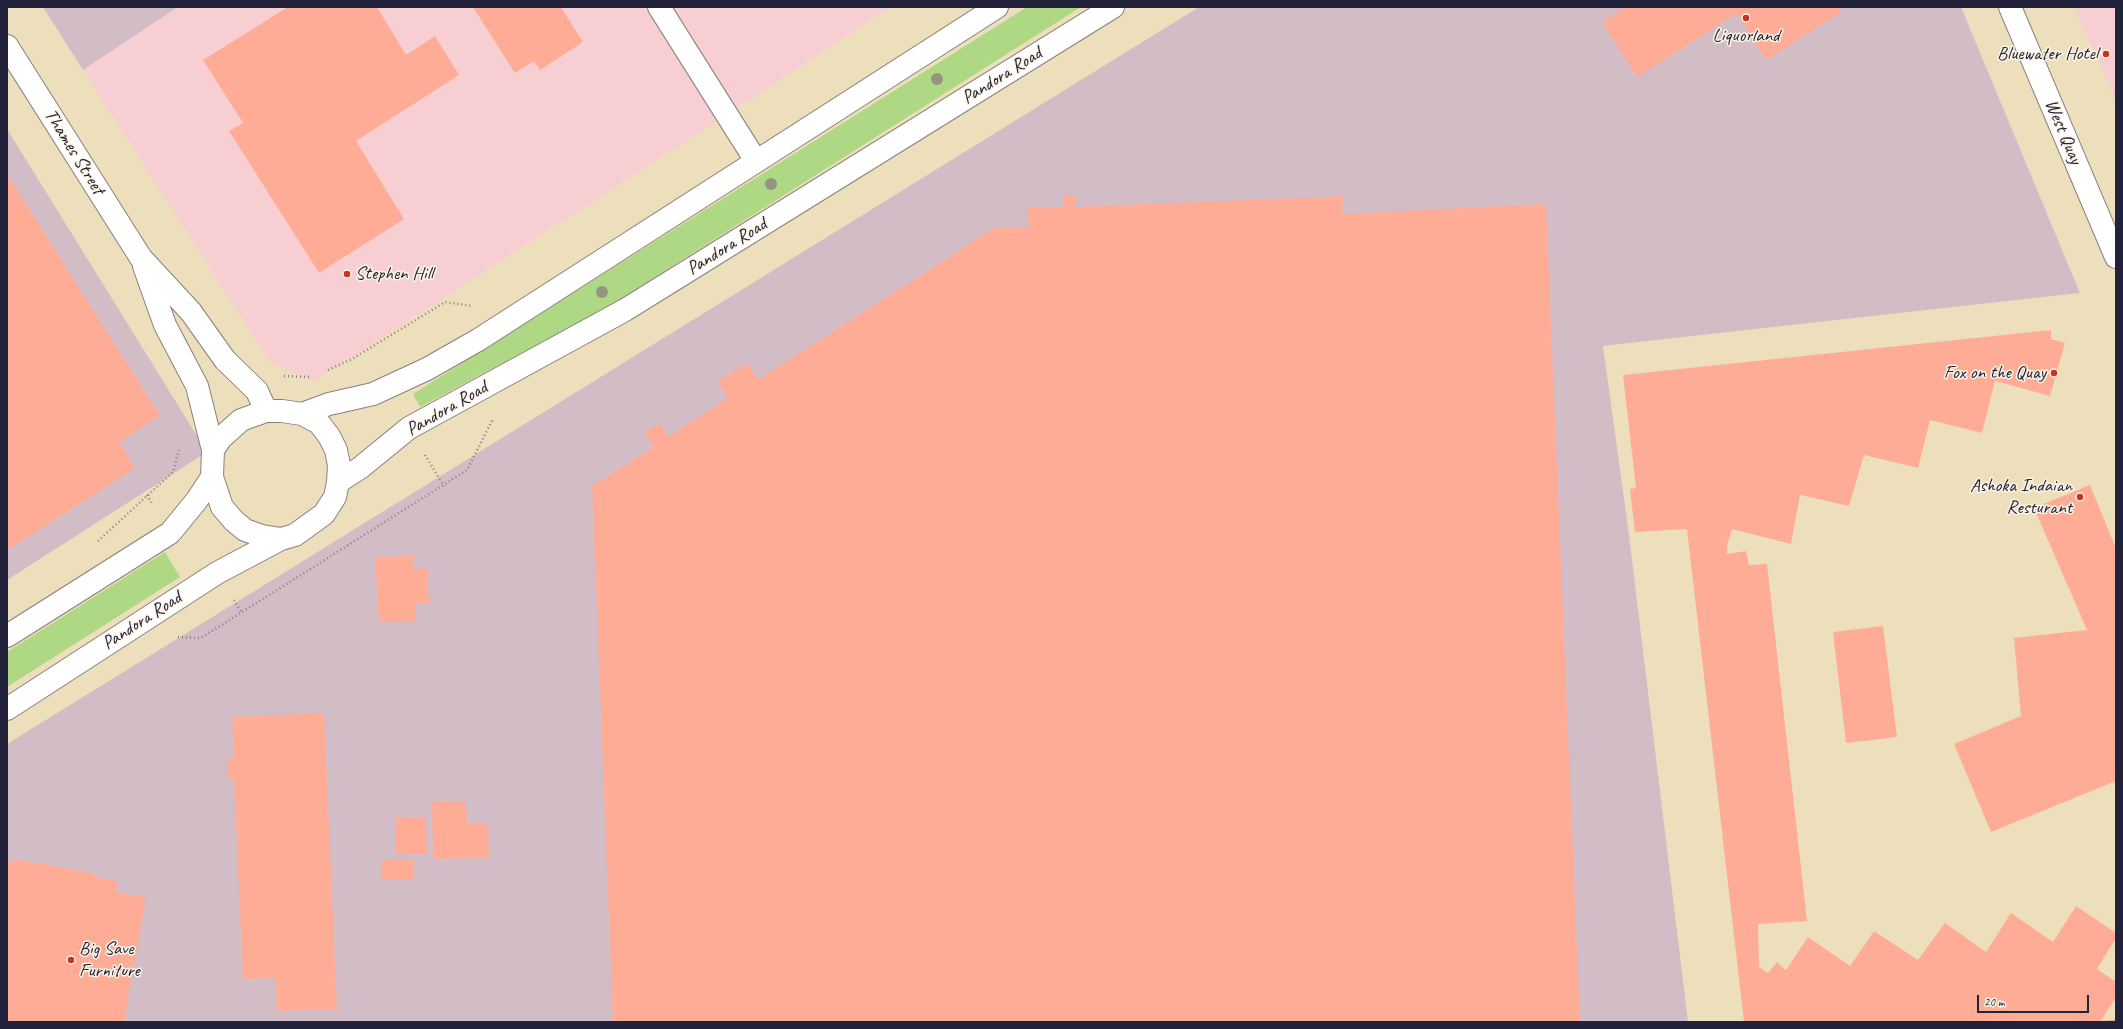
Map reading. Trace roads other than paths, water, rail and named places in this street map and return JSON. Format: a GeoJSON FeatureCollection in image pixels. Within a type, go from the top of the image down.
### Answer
{"type":"FeatureCollection","features":[{"type":"Feature","properties":{"kind":"main road"},"geometry":{"type":"LineString","coordinates":[[659,7],[756,161]]}},
{"type":"Feature","properties":{"kind":"main road"},"geometry":{"type":"LineString","coordinates":[[302,414],[328,404],[373,394],[427,369],[478,340],[997,7]]}},
{"type":"Feature","properties":{"kind":"main road","name":"Pandora Road"},"geometry":{"type":"LineString","coordinates":[[338,482],[360,468],[409,428],[626,310],[1113,7]]}},
{"type":"Feature","properties":{"kind":"main road","name":"West Quay"},"geometry":{"type":"LineString","coordinates":[[2010,7],[2116,257]]}},
{"type":"Feature","properties":{"kind":"main road","name":"Thames Street"},"geometry":{"type":"LineString","coordinates":[[7,46],[141,258],[191,312],[225,360],[257,391],[266,411]]}},
{"type":"Feature","properties":{"kind":"main road","name":"Thames Street"},"geometry":{"type":"LineString","coordinates":[[141,258],[165,325],[197,386],[213,450]]}},
{"type":"Feature","properties":{"kind":"main road"},"geometry":{"type":"LineString","coordinates":[[266,411],[282,411],[302,414],[319,423],[329,436],[336,450],[339,465],[335,498],[324,514],[295,535],[281,539],[262,536],[246,530],[234,521],[222,507],[212,477],[213,450],[221,438],[241,420],[266,411]]}},
{"type":"Feature","properties":{"kind":"main road"},"geometry":{"type":"LineString","coordinates":[[7,636],[170,533],[197,500],[212,477]]}},
{"type":"Feature","properties":{"kind":"main road","name":"Pandora Road"},"geometry":{"type":"LineString","coordinates":[[7,709],[217,572],[281,539]]}},
{"type":"Feature","properties":{"kind":"place","name":"Liquorland"},"geometry":{"type":"Point","coordinates":[1746,18]}},
{"type":"Feature","properties":{"kind":"place","name":"Bluewater Hotel"},"geometry":{"type":"Point","coordinates":[2106,54]}},
{"type":"Feature","properties":{"kind":"place","name":"Stephen Hill"},"geometry":{"type":"Point","coordinates":[347,274]}},
{"type":"Feature","properties":{"kind":"place","name":"Fox on the Quay"},"geometry":{"type":"Point","coordinates":[2054,373]}},
{"type":"Feature","properties":{"kind":"place","name":"Ashoka Indaian Resturant"},"geometry":{"type":"Point","coordinates":[2080,497]}},
{"type":"Feature","properties":{"kind":"place","name":"Big Save Furniture"},"geometry":{"type":"Point","coordinates":[71,960]}}]}
